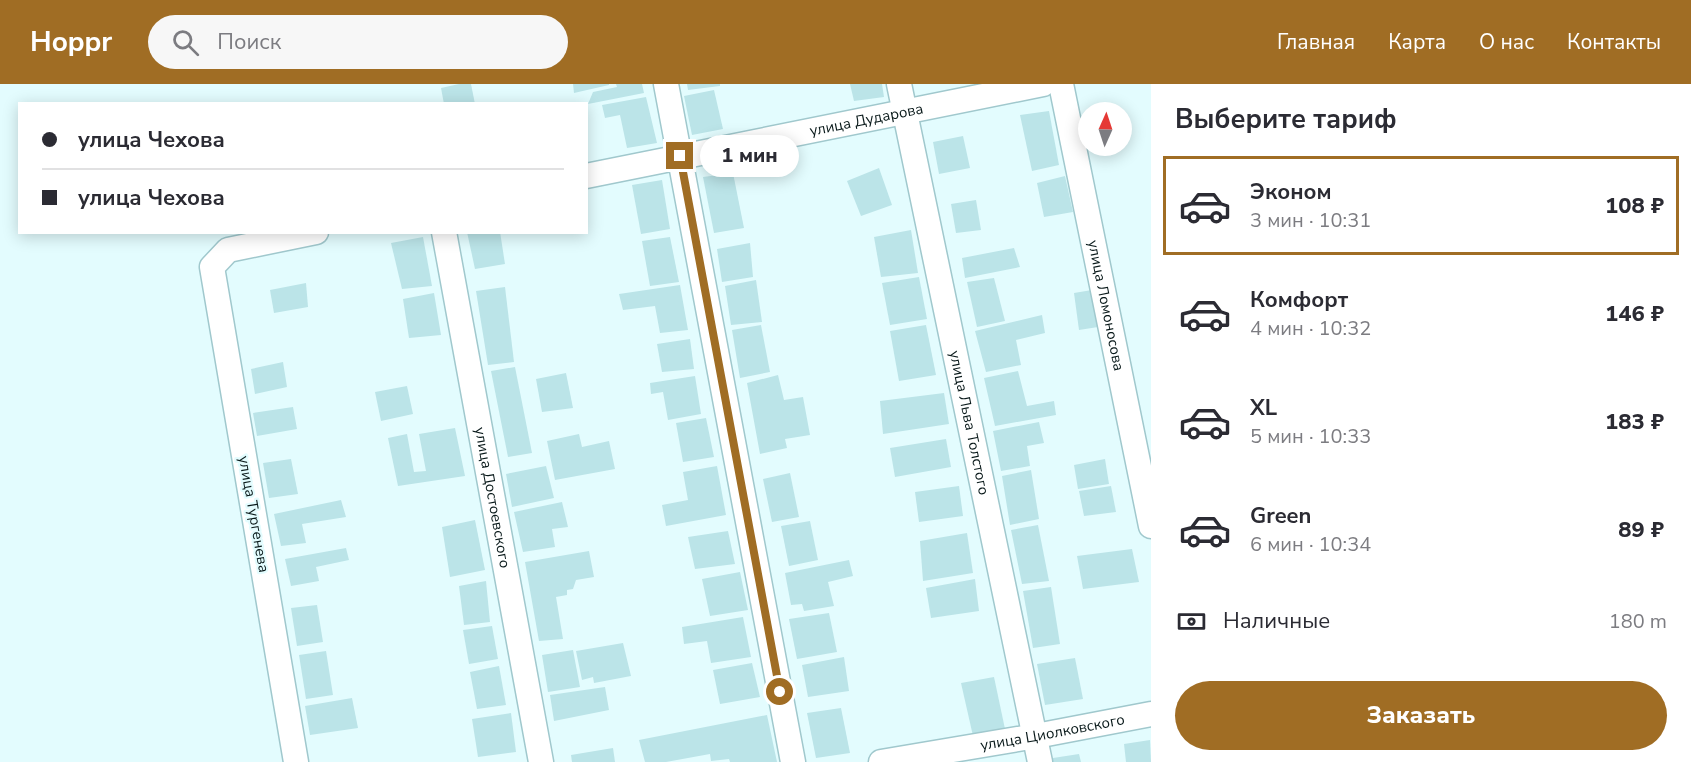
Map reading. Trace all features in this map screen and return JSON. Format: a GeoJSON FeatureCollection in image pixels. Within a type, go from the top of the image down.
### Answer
{"type":"FeatureCollection","features":[{"type":"Feature","properties":{"kind":"street"},"geometry":{"type":"LineString","coordinates":[[666,84],[793,762]]}},
{"type":"Feature","properties":{"kind":"street","name":"улица Льва Толстого"},"geometry":{"type":"LineString","coordinates":[[899,84],[1040,762]]}},
{"type":"Feature","properties":{"kind":"street","name":"улица Дударова"},"geometry":{"type":"LineString","coordinates":[[588,176],[1042,84]]}},
{"type":"Feature","properties":{"kind":"street","name":"улица Ломоносова"},"geometry":{"type":"LineString","coordinates":[[1061,84],[1151,526]]}},
{"type":"Feature","properties":{"kind":"street","name":"улица Тургенева"},"geometry":{"type":"LineString","coordinates":[[296,762],[212,267],[228,250],[306,234]]}},
{"type":"Feature","properties":{"kind":"street","name":"улица Достоевского"},"geometry":{"type":"LineString","coordinates":[[444,234],[541,762]]}},
{"type":"Feature","properties":{"kind":"street","name":"улица Циолковского"},"geometry":{"type":"LineString","coordinates":[[881,762],[1151,714]]}},
{"type":"Feature","properties":{"kind":"building"},"geometry":{"type":"Polygon","coordinates":[[[471,84],[475,102],[444,102],[441,88],[471,84]]]}},
{"type":"Feature","properties":{"kind":"building"},"geometry":{"type":"Polygon","coordinates":[[[573,84],[609,84],[609,85],[574,93],[573,84]]]}},
{"type":"Feature","properties":{"kind":"building"},"geometry":{"type":"Polygon","coordinates":[[[616,84],[642,84],[644,93],[588,104],[593,92],[617,87],[616,84]]]}},
{"type":"Feature","properties":{"kind":"building"},"geometry":{"type":"Polygon","coordinates":[[[687,84],[720,84],[720,86],[688,90],[687,84]]]}},
{"type":"Feature","properties":{"kind":"building"},"geometry":{"type":"Polygon","coordinates":[[[850,84],[882,84],[884,97],[854,101],[850,84]]]}},
{"type":"Feature","properties":{"kind":"building"},"geometry":{"type":"Polygon","coordinates":[[[714,90],[723,129],[692,135],[684,96],[714,90]]]}},
{"type":"Feature","properties":{"kind":"building"},"geometry":{"type":"Polygon","coordinates":[[[646,97],[657,143],[627,148],[620,115],[605,118],[602,105],[646,97]]]}},
{"type":"Feature","properties":{"kind":"building"},"geometry":{"type":"Polygon","coordinates":[[[1049,111],[1059,165],[1032,171],[1020,115],[1049,111]]]}},
{"type":"Feature","properties":{"kind":"building"},"geometry":{"type":"Polygon","coordinates":[[[963,136],[970,168],[939,174],[933,142],[963,136]]]}},
{"type":"Feature","properties":{"kind":"building"},"geometry":{"type":"Polygon","coordinates":[[[879,168],[892,205],[861,216],[847,181],[879,168]]]}},
{"type":"Feature","properties":{"kind":"building"},"geometry":{"type":"Polygon","coordinates":[[[733,173],[744,228],[714,233],[703,177],[733,173]]]}},
{"type":"Feature","properties":{"kind":"building"},"geometry":{"type":"Polygon","coordinates":[[[1065,176],[1073,212],[1044,217],[1037,183],[1065,176]]]}},
{"type":"Feature","properties":{"kind":"building"},"geometry":{"type":"Polygon","coordinates":[[[662,180],[670,229],[641,234],[632,185],[662,180]]]}},
{"type":"Feature","properties":{"kind":"building"},"geometry":{"type":"Polygon","coordinates":[[[976,200],[981,230],[956,233],[951,204],[976,200]]]}},
{"type":"Feature","properties":{"kind":"building"},"geometry":{"type":"Polygon","coordinates":[[[911,230],[918,273],[881,277],[874,237],[911,230]]]}},
{"type":"Feature","properties":{"kind":"building"},"geometry":{"type":"Polygon","coordinates":[[[467,234],[500,234],[505,264],[475,269],[467,234]]]}},
{"type":"Feature","properties":{"kind":"building"},"geometry":{"type":"Polygon","coordinates":[[[423,237],[432,286],[402,289],[391,243],[423,237]]]}},
{"type":"Feature","properties":{"kind":"building"},"geometry":{"type":"Polygon","coordinates":[[[670,237],[679,282],[650,286],[642,241],[670,237]]]}},
{"type":"Feature","properties":{"kind":"building"},"geometry":{"type":"Polygon","coordinates":[[[750,243],[753,277],[722,282],[717,249],[750,243]]]}},
{"type":"Feature","properties":{"kind":"building"},"geometry":{"type":"Polygon","coordinates":[[[1014,248],[1020,267],[965,278],[962,258],[1014,248]]]}},
{"type":"Feature","properties":{"kind":"building"},"geometry":{"type":"Polygon","coordinates":[[[919,277],[927,319],[890,325],[882,283],[919,277]]]}},
{"type":"Feature","properties":{"kind":"building"},"geometry":{"type":"Polygon","coordinates":[[[994,278],[1005,321],[977,327],[967,282],[994,278]]]}},
{"type":"Feature","properties":{"kind":"building"},"geometry":{"type":"Polygon","coordinates":[[[756,280],[762,322],[731,325],[725,286],[756,280]]]}},
{"type":"Feature","properties":{"kind":"building"},"geometry":{"type":"Polygon","coordinates":[[[306,283],[308,307],[274,313],[270,290],[306,283]]]}},
{"type":"Feature","properties":{"kind":"building"},"geometry":{"type":"Polygon","coordinates":[[[680,285],[688,330],[660,333],[655,306],[623,310],[619,294],[680,285]]]}},
{"type":"Feature","properties":{"kind":"building"},"geometry":{"type":"Polygon","coordinates":[[[505,287],[514,362],[488,365],[476,291],[505,287]]]}},
{"type":"Feature","properties":{"kind":"building"},"geometry":{"type":"Polygon","coordinates":[[[1092,290],[1098,327],[1079,330],[1074,293],[1092,290]]]}},
{"type":"Feature","properties":{"kind":"building"},"geometry":{"type":"Polygon","coordinates":[[[434,293],[441,335],[409,338],[403,299],[434,293]]]}},
{"type":"Feature","properties":{"kind":"building"},"geometry":{"type":"Polygon","coordinates":[[[1042,315],[1045,333],[1016,340],[1021,365],[986,372],[975,331],[1042,315]]]}},
{"type":"Feature","properties":{"kind":"building"},"geometry":{"type":"Polygon","coordinates":[[[761,325],[770,372],[740,378],[732,330],[761,325]]]}},
{"type":"Feature","properties":{"kind":"building"},"geometry":{"type":"Polygon","coordinates":[[[926,325],[936,375],[899,381],[890,331],[926,325]]]}},
{"type":"Feature","properties":{"kind":"building"},"geometry":{"type":"Polygon","coordinates":[[[690,339],[694,369],[662,372],[657,344],[690,339]]]}},
{"type":"Feature","properties":{"kind":"building"},"geometry":{"type":"Polygon","coordinates":[[[283,362],[287,387],[255,394],[251,369],[283,362]]]}},
{"type":"Feature","properties":{"kind":"building"},"geometry":{"type":"Polygon","coordinates":[[[515,367],[532,453],[508,457],[491,371],[515,367]]]}},
{"type":"Feature","properties":{"kind":"building"},"geometry":{"type":"Polygon","coordinates":[[[1018,371],[1027,406],[1054,401],[1056,415],[995,426],[984,378],[1018,371]]]}},
{"type":"Feature","properties":{"kind":"building"},"geometry":{"type":"Polygon","coordinates":[[[566,373],[573,408],[542,412],[536,379],[566,373]]]}},
{"type":"Feature","properties":{"kind":"building"},"geometry":{"type":"Polygon","coordinates":[[[778,375],[784,400],[803,397],[810,435],[785,439],[787,448],[760,454],[747,383],[778,375]]]}},
{"type":"Feature","properties":{"kind":"building"},"geometry":{"type":"Polygon","coordinates":[[[695,376],[701,414],[668,420],[663,392],[651,394],[650,383],[695,376]]]}},
{"type":"Feature","properties":{"kind":"building"},"geometry":{"type":"Polygon","coordinates":[[[407,386],[413,414],[381,421],[375,392],[407,386]]]}},
{"type":"Feature","properties":{"kind":"building"},"geometry":{"type":"Polygon","coordinates":[[[944,393],[949,424],[883,434],[880,401],[944,393]]]}},
{"type":"Feature","properties":{"kind":"building"},"geometry":{"type":"Polygon","coordinates":[[[293,407],[297,429],[257,436],[253,413],[293,407]]]}},
{"type":"Feature","properties":{"kind":"building"},"geometry":{"type":"Polygon","coordinates":[[[706,418],[714,457],[683,462],[676,423],[706,418]]]}},
{"type":"Feature","properties":{"kind":"building"},"geometry":{"type":"Polygon","coordinates":[[[1039,422],[1044,443],[1027,446],[1030,466],[1001,471],[993,431],[1039,422]]]}},
{"type":"Feature","properties":{"kind":"building"},"geometry":{"type":"Polygon","coordinates":[[[455,428],[465,476],[398,486],[388,438],[407,434],[414,472],[426,471],[419,434],[455,428]]]}},
{"type":"Feature","properties":{"kind":"building"},"geometry":{"type":"Polygon","coordinates":[[[579,434],[582,447],[609,441],[615,469],[555,480],[547,441],[579,434]]]}},
{"type":"Feature","properties":{"kind":"building"},"geometry":{"type":"Polygon","coordinates":[[[946,439],[951,467],[895,477],[890,448],[946,439]]]}},
{"type":"Feature","properties":{"kind":"building"},"geometry":{"type":"Polygon","coordinates":[[[291,459],[298,494],[269,498],[263,463],[291,459]]]}},
{"type":"Feature","properties":{"kind":"building"},"geometry":{"type":"Polygon","coordinates":[[[1105,459],[1109,484],[1078,489],[1074,465],[1105,459]]]}},
{"type":"Feature","properties":{"kind":"building"},"geometry":{"type":"Polygon","coordinates":[[[546,466],[554,498],[512,507],[506,474],[546,466]]]}},
{"type":"Feature","properties":{"kind":"building"},"geometry":{"type":"Polygon","coordinates":[[[717,466],[726,515],[666,526],[662,505],[688,500],[683,472],[717,466]]]}},
{"type":"Feature","properties":{"kind":"building"},"geometry":{"type":"Polygon","coordinates":[[[1031,470],[1039,519],[1010,525],[1002,476],[1031,470]]]}},
{"type":"Feature","properties":{"kind":"building"},"geometry":{"type":"Polygon","coordinates":[[[790,473],[799,517],[772,522],[763,479],[790,473]]]}},
{"type":"Feature","properties":{"kind":"building"},"geometry":{"type":"Polygon","coordinates":[[[959,486],[963,516],[919,522],[915,492],[959,486]]]}},
{"type":"Feature","properties":{"kind":"building"},"geometry":{"type":"Polygon","coordinates":[[[1111,486],[1116,512],[1084,516],[1079,491],[1111,486]]]}},
{"type":"Feature","properties":{"kind":"building"},"geometry":{"type":"Polygon","coordinates":[[[341,500],[346,517],[302,524],[306,543],[281,546],[274,514],[341,500]]]}},
{"type":"Feature","properties":{"kind":"building"},"geometry":{"type":"Polygon","coordinates":[[[562,502],[568,527],[552,529],[555,547],[523,552],[514,512],[562,502]]]}},
{"type":"Feature","properties":{"kind":"building"},"geometry":{"type":"Polygon","coordinates":[[[475,520],[485,570],[450,577],[442,527],[475,520]]]}},
{"type":"Feature","properties":{"kind":"building"},"geometry":{"type":"Polygon","coordinates":[[[810,521],[818,560],[789,566],[781,526],[810,521]]]}},
{"type":"Feature","properties":{"kind":"building"},"geometry":{"type":"Polygon","coordinates":[[[1038,525],[1049,581],[1022,584],[1011,530],[1038,525]]]}},
{"type":"Feature","properties":{"kind":"building"},"geometry":{"type":"Polygon","coordinates":[[[728,531],[735,564],[695,569],[688,537],[728,531]]]}},
{"type":"Feature","properties":{"kind":"building"},"geometry":{"type":"Polygon","coordinates":[[[967,533],[973,573],[923,581],[920,541],[967,533]]]}},
{"type":"Feature","properties":{"kind":"building"},"geometry":{"type":"Polygon","coordinates":[[[346,548],[349,560],[316,567],[319,581],[291,586],[285,559],[346,548]]]}},
{"type":"Feature","properties":{"kind":"building"},"geometry":{"type":"Polygon","coordinates":[[[1132,549],[1139,582],[1083,589],[1077,556],[1132,549]]]}},
{"type":"Feature","properties":{"kind":"building"},"geometry":{"type":"Polygon","coordinates":[[[589,551],[594,577],[576,580],[573,589],[567,590],[567,595],[556,597],[563,639],[539,641],[525,562],[589,551]]]}},
{"type":"Feature","properties":{"kind":"building"},"geometry":{"type":"Polygon","coordinates":[[[849,560],[853,576],[828,582],[834,606],[804,611],[802,604],[791,605],[785,573],[849,560]]]}},
{"type":"Feature","properties":{"kind":"building"},"geometry":{"type":"Polygon","coordinates":[[[740,572],[748,610],[710,616],[702,579],[740,572]]]}},
{"type":"Feature","properties":{"kind":"building"},"geometry":{"type":"Polygon","coordinates":[[[975,579],[979,611],[931,618],[926,588],[975,579]]]}},
{"type":"Feature","properties":{"kind":"building"},"geometry":{"type":"Polygon","coordinates":[[[486,581],[490,622],[464,625],[459,586],[486,581]]]}},
{"type":"Feature","properties":{"kind":"building"},"geometry":{"type":"Polygon","coordinates":[[[1051,587],[1060,644],[1033,648],[1023,591],[1051,587]]]}},
{"type":"Feature","properties":{"kind":"building"},"geometry":{"type":"Polygon","coordinates":[[[317,605],[323,642],[297,646],[291,608],[317,605]]]}},
{"type":"Feature","properties":{"kind":"building"},"geometry":{"type":"Polygon","coordinates":[[[829,613],[837,652],[797,659],[789,619],[829,613]]]}},
{"type":"Feature","properties":{"kind":"building"},"geometry":{"type":"Polygon","coordinates":[[[743,617],[751,657],[711,663],[707,641],[684,644],[682,627],[743,617]]]}},
{"type":"Feature","properties":{"kind":"building"},"geometry":{"type":"Polygon","coordinates":[[[492,626],[498,659],[469,664],[463,630],[492,626]]]}},
{"type":"Feature","properties":{"kind":"building"},"geometry":{"type":"Polygon","coordinates":[[[623,643],[631,676],[594,683],[593,677],[582,680],[576,651],[623,643]]]}},
{"type":"Feature","properties":{"kind":"building"},"geometry":{"type":"Polygon","coordinates":[[[573,650],[580,687],[548,692],[542,655],[573,650]]]}},
{"type":"Feature","properties":{"kind":"building"},"geometry":{"type":"Polygon","coordinates":[[[326,651],[333,695],[306,699],[299,655],[326,651]]]}},
{"type":"Feature","properties":{"kind":"building"},"geometry":{"type":"Polygon","coordinates":[[[844,657],[849,691],[808,697],[802,665],[844,657]]]}},
{"type":"Feature","properties":{"kind":"building"},"geometry":{"type":"Polygon","coordinates":[[[1075,658],[1083,699],[1045,705],[1037,664],[1075,658]]]}},
{"type":"Feature","properties":{"kind":"building"},"geometry":{"type":"Polygon","coordinates":[[[752,663],[760,697],[720,704],[713,670],[752,663]]]}},
{"type":"Feature","properties":{"kind":"building"},"geometry":{"type":"Polygon","coordinates":[[[499,666],[506,705],[477,709],[470,672],[499,666]]]}},
{"type":"Feature","properties":{"kind":"building"},"geometry":{"type":"Polygon","coordinates":[[[994,677],[1005,729],[973,736],[961,683],[994,677]]]}},
{"type":"Feature","properties":{"kind":"building"},"geometry":{"type":"Polygon","coordinates":[[[605,687],[609,710],[554,721],[550,695],[605,687]]]}},
{"type":"Feature","properties":{"kind":"building"},"geometry":{"type":"Polygon","coordinates":[[[352,698],[358,728],[310,735],[305,706],[352,698]]]}},
{"type":"Feature","properties":{"kind":"building"},"geometry":{"type":"Polygon","coordinates":[[[841,708],[850,753],[816,758],[807,713],[841,708]]]}},
{"type":"Feature","properties":{"kind":"building"},"geometry":{"type":"Polygon","coordinates":[[[511,713],[516,752],[478,757],[472,719],[511,713]]]}},
{"type":"Feature","properties":{"kind":"building"},"geometry":{"type":"Polygon","coordinates":[[[767,715],[777,762],[730,762],[729,759],[711,761],[710,754],[666,762],[645,762],[639,740],[767,715]]]}},
{"type":"Feature","properties":{"kind":"building"},"geometry":{"type":"Polygon","coordinates":[[[1150,740],[1151,762],[1126,762],[1124,744],[1150,740]]]}},
{"type":"Feature","properties":{"kind":"building"},"geometry":{"type":"Polygon","coordinates":[[[613,748],[615,762],[572,762],[571,755],[613,748]]]}},
{"type":"Feature","properties":{"kind":"building"},"geometry":{"type":"Polygon","coordinates":[[[1079,754],[1081,762],[1053,762],[1053,758],[1079,754]]]}},
{"type":"Feature","properties":{"kind":"route"},"geometry":{"type":"LineString","coordinates":[[680,156],[780,692]]}}]}
